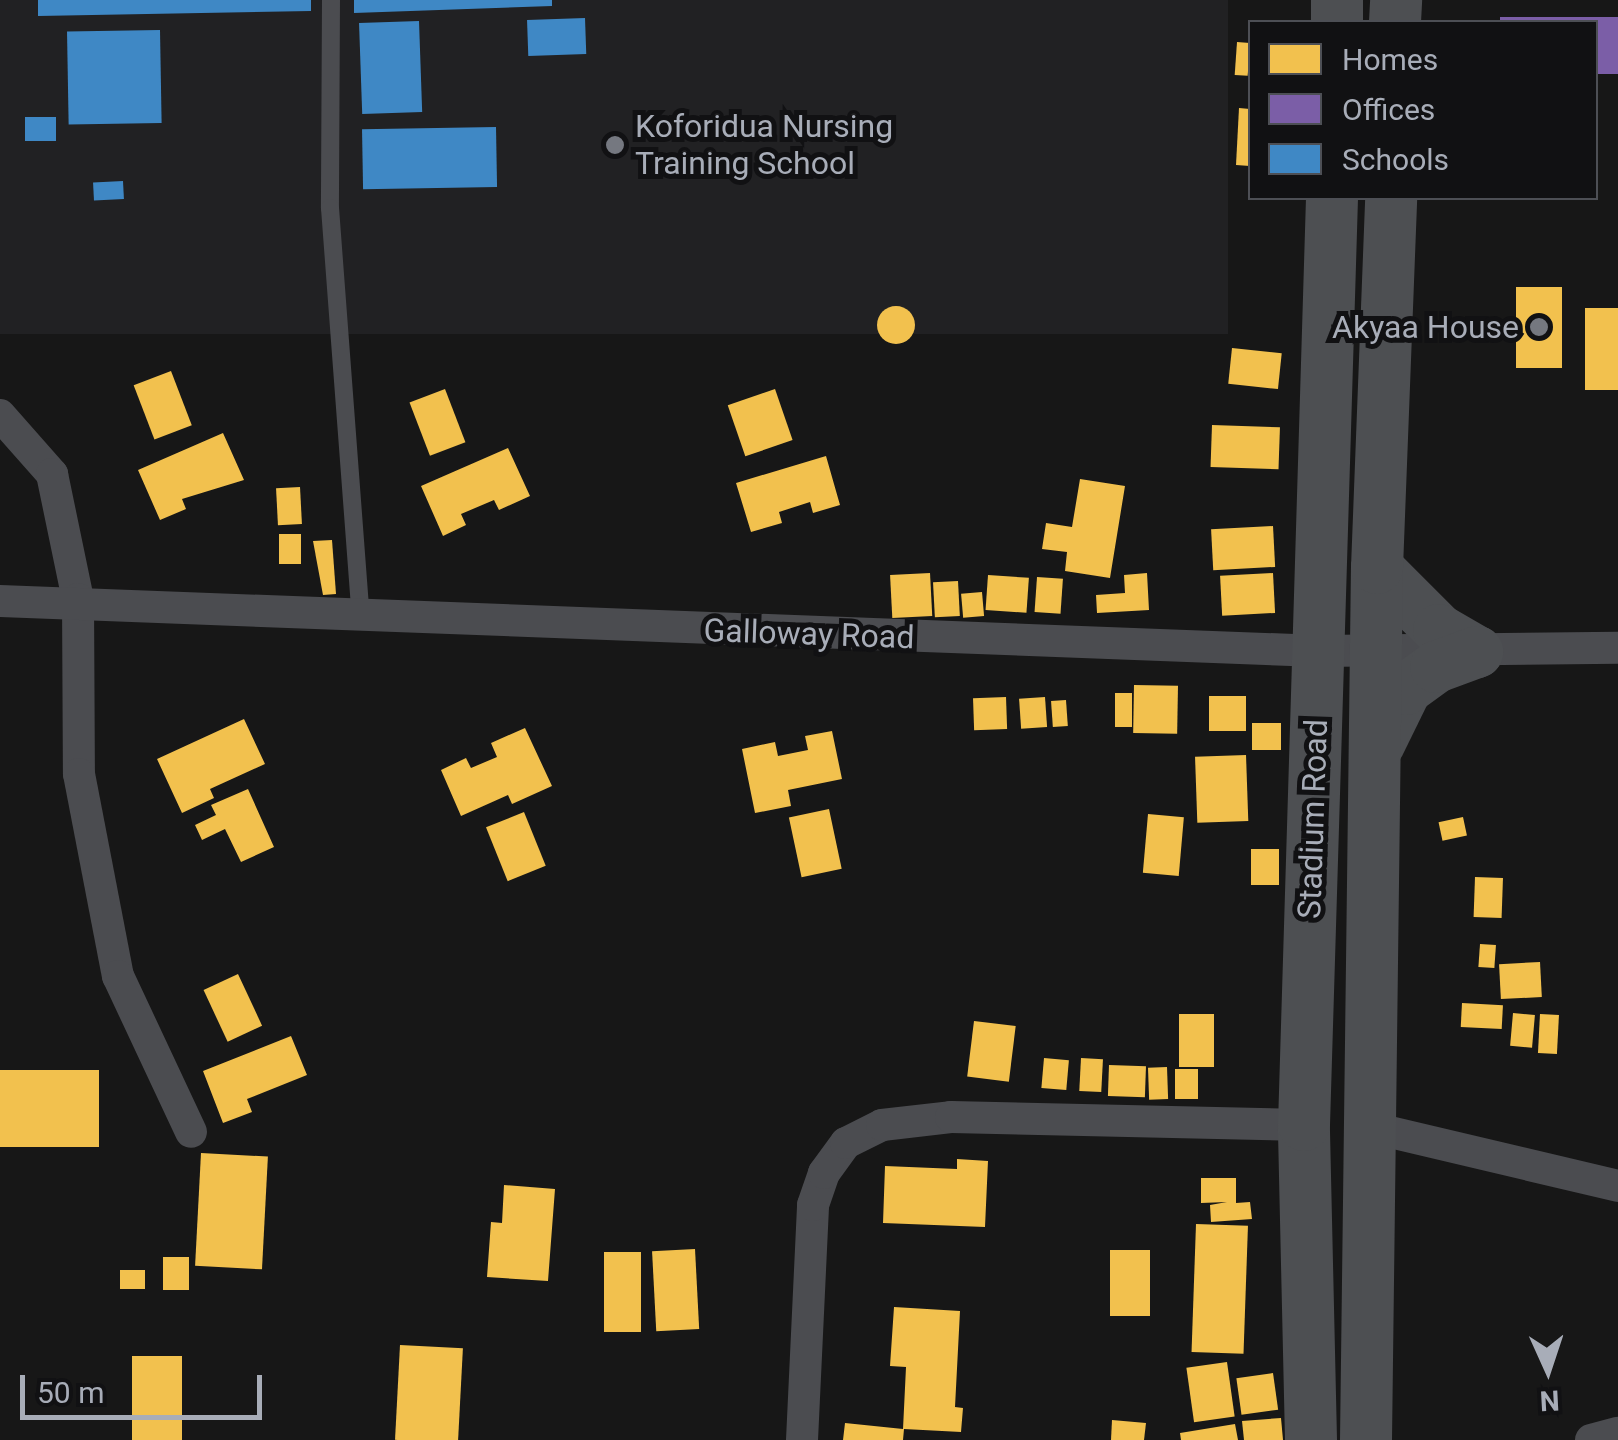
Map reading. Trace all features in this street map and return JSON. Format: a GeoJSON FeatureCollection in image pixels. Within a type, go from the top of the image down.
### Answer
{"type":"FeatureCollection","features":[{"type":"Feature","properties":{"kind":"main road","name":"Stadium Road"},"geometry":{"type":"LineString","coordinates":[[1311,1440],[1304,1125],[1332,200]]}},
{"type":"Feature","properties":{"kind":"main road","name":"Stadium Road"},"geometry":{"type":"LineString","coordinates":[[1366,1440],[1373,1128],[1377,568],[1390,200]]}},
{"type":"Feature","properties":{"kind":"main road"},"geometry":{"type":"LineString","coordinates":[[1377,568],[1438,630],[1477,652]]}},
{"type":"Feature","properties":{"kind":"main road"},"geometry":{"type":"LineString","coordinates":[[1375,755],[1406,688],[1477,652]]}},
{"type":"Feature","properties":{"kind":"street"},"geometry":{"type":"LineString","coordinates":[[0,415],[52,474],[78,599],[79,774],[118,976],[191,1132]]}},
{"type":"Feature","properties":{"kind":"street","name":"Galloway Road"},"geometry":{"type":"LineString","coordinates":[[0,601],[78,599],[361,619],[1319,651],[1618,648]]}},
{"type":"Feature","properties":{"kind":"street"},"geometry":{"type":"LineString","coordinates":[[802,1440],[813,1205],[824,1173],[846,1143],[882,1125],[951,1117],[1304,1125]]}},
{"type":"Feature","properties":{"kind":"street"},"geometry":{"type":"LineString","coordinates":[[1373,1128],[1618,1186]]}},
{"type":"Feature","properties":{"kind":"street"},"geometry":{"type":"LineString","coordinates":[[1591,1440],[1618,1433]]}},
{"type":"Feature","properties":{"kind":"lane"},"geometry":{"type":"LineString","coordinates":[[331,0],[330,208],[361,619]]}},
{"type":"Feature","properties":{"kind":"shaded area","name":"Koforidua Nursing Training School"},"geometry":{"type":"Polygon","coordinates":[[[0,0],[1228,0],[1228,334],[0,334],[0,0]]]}},
{"type":"Feature","properties":{"kind":"building: Homes"},"geometry":{"type":"Polygon","coordinates":[[[1237,42],[1248,43],[1248,76],[1235,75],[1237,42]]]}},
{"type":"Feature","properties":{"kind":"building: Homes"},"geometry":{"type":"Polygon","coordinates":[[[1239,108],[1248,109],[1248,166],[1236,165],[1239,108]]]}},
{"type":"Feature","properties":{"kind":"building: Homes","name":"Akyaa House"},"geometry":{"type":"Polygon","coordinates":[[[1516,287],[1562,287],[1562,368],[1516,368],[1516,287]]]}},
{"type":"Feature","properties":{"kind":"building: Homes"},"geometry":{"type":"Polygon","coordinates":[[[896,306],[909,312],[915,325],[909,338],[896,344],[883,338],[877,325],[883,312],[896,306]]]}},
{"type":"Feature","properties":{"kind":"building: Homes"},"geometry":{"type":"Polygon","coordinates":[[[1585,308],[1618,308],[1618,390],[1585,390],[1585,308]]]}},
{"type":"Feature","properties":{"kind":"building: Homes"},"geometry":{"type":"Polygon","coordinates":[[[1232,348],[1282,353],[1278,389],[1228,384],[1232,348]]]}},
{"type":"Feature","properties":{"kind":"building: Homes"},"geometry":{"type":"Polygon","coordinates":[[[171,371],[192,425],[154,439],[134,385],[171,371]]]}},
{"type":"Feature","properties":{"kind":"building: Homes"},"geometry":{"type":"Polygon","coordinates":[[[445,389],[465,442],[430,456],[410,403],[445,389]]]}},
{"type":"Feature","properties":{"kind":"building: Homes"},"geometry":{"type":"Polygon","coordinates":[[[775,389],[793,440],[745,456],[728,405],[775,389]]]}},
{"type":"Feature","properties":{"kind":"building: Homes"},"geometry":{"type":"Polygon","coordinates":[[[1212,425],[1280,427],[1278,469],[1211,467],[1212,425]]]}},
{"type":"Feature","properties":{"kind":"building: Homes"},"geometry":{"type":"Polygon","coordinates":[[[223,433],[244,480],[182,499],[186,509],[160,520],[138,470],[223,433]]]}},
{"type":"Feature","properties":{"kind":"building: Homes"},"geometry":{"type":"Polygon","coordinates":[[[508,448],[530,496],[499,510],[494,500],[461,514],[466,525],[443,536],[421,486],[508,448]]]}},
{"type":"Feature","properties":{"kind":"building: Homes"},"geometry":{"type":"Polygon","coordinates":[[[826,456],[840,505],[813,513],[810,502],[779,512],[782,523],[751,532],[736,483],[826,456]]]}},
{"type":"Feature","properties":{"kind":"building: Homes"},"geometry":{"type":"Polygon","coordinates":[[[1080,479],[1125,486],[1110,578],[1065,571],[1067,552],[1042,549],[1046,523],[1072,527],[1080,479]]]}},
{"type":"Feature","properties":{"kind":"building: Homes"},"geometry":{"type":"Polygon","coordinates":[[[300,487],[302,524],[278,525],[276,488],[300,487]]]}},
{"type":"Feature","properties":{"kind":"building: Homes"},"geometry":{"type":"Polygon","coordinates":[[[1273,526],[1275,567],[1213,570],[1211,529],[1273,526]]]}},
{"type":"Feature","properties":{"kind":"building: Homes"},"geometry":{"type":"Polygon","coordinates":[[[279,534],[301,534],[301,564],[279,564],[279,534]]]}},
{"type":"Feature","properties":{"kind":"building: Homes"},"geometry":{"type":"Polygon","coordinates":[[[332,540],[336,594],[323,595],[313,541],[332,540]]]}},
{"type":"Feature","properties":{"kind":"building: Homes"},"geometry":{"type":"Polygon","coordinates":[[[930,573],[932,616],[892,618],[890,575],[930,573]]]}},
{"type":"Feature","properties":{"kind":"building: Homes"},"geometry":{"type":"Polygon","coordinates":[[[1147,573],[1149,610],[1097,613],[1096,595],[1125,593],[1124,575],[1147,573]]]}},
{"type":"Feature","properties":{"kind":"building: Homes"},"geometry":{"type":"Polygon","coordinates":[[[1273,573],[1275,613],[1222,616],[1220,576],[1273,573]]]}},
{"type":"Feature","properties":{"kind":"building: Homes"},"geometry":{"type":"Polygon","coordinates":[[[988,575],[1029,578],[1026,613],[986,610],[988,575]]]}},
{"type":"Feature","properties":{"kind":"building: Homes"},"geometry":{"type":"Polygon","coordinates":[[[1037,577],[1063,579],[1060,614],[1035,612],[1037,577]]]}},
{"type":"Feature","properties":{"kind":"building: Homes"},"geometry":{"type":"Polygon","coordinates":[[[958,581],[960,616],[935,617],[933,582],[958,581]]]}},
{"type":"Feature","properties":{"kind":"building: Homes"},"geometry":{"type":"Polygon","coordinates":[[[982,592],[984,616],[963,618],[961,594],[982,592]]]}},
{"type":"Feature","properties":{"kind":"building: Homes"},"geometry":{"type":"Polygon","coordinates":[[[1134,685],[1178,686],[1177,734],[1133,733],[1134,685]]]}},
{"type":"Feature","properties":{"kind":"building: Homes"},"geometry":{"type":"Polygon","coordinates":[[[1115,693],[1132,693],[1132,727],[1115,727],[1115,693]]]}},
{"type":"Feature","properties":{"kind":"building: Homes"},"geometry":{"type":"Polygon","coordinates":[[[1209,696],[1246,696],[1246,731],[1209,731],[1209,696]]]}},
{"type":"Feature","properties":{"kind":"building: Homes"},"geometry":{"type":"Polygon","coordinates":[[[1006,697],[1007,729],[974,730],[973,698],[1006,697]]]}},
{"type":"Feature","properties":{"kind":"building: Homes"},"geometry":{"type":"Polygon","coordinates":[[[1045,697],[1047,727],[1021,729],[1019,699],[1045,697]]]}},
{"type":"Feature","properties":{"kind":"building: Homes"},"geometry":{"type":"Polygon","coordinates":[[[1066,700],[1068,726],[1053,727],[1051,701],[1066,700]]]}},
{"type":"Feature","properties":{"kind":"building: Homes"},"geometry":{"type":"Polygon","coordinates":[[[244,719],[265,764],[210,789],[214,798],[182,813],[157,759],[244,719]]]}},
{"type":"Feature","properties":{"kind":"building: Homes"},"geometry":{"type":"Polygon","coordinates":[[[1252,723],[1281,723],[1281,750],[1252,750],[1252,723]]]}},
{"type":"Feature","properties":{"kind":"building: Homes"},"geometry":{"type":"Polygon","coordinates":[[[525,728],[552,786],[512,804],[508,795],[461,816],[441,770],[466,758],[471,768],[497,757],[491,743],[525,728]]]}},
{"type":"Feature","properties":{"kind":"building: Homes"},"geometry":{"type":"Polygon","coordinates":[[[832,731],[842,779],[788,790],[791,806],[755,813],[742,749],[775,742],[778,756],[808,750],[805,736],[832,731]]]}},
{"type":"Feature","properties":{"kind":"building: Homes"},"geometry":{"type":"Polygon","coordinates":[[[1246,755],[1248,821],[1197,823],[1195,757],[1246,755]]]}},
{"type":"Feature","properties":{"kind":"building: Homes"},"geometry":{"type":"Polygon","coordinates":[[[248,789],[274,847],[241,862],[225,829],[202,840],[195,825],[216,815],[211,805],[248,789]]]}},
{"type":"Feature","properties":{"kind":"building: Homes"},"geometry":{"type":"Polygon","coordinates":[[[829,809],[842,869],[802,877],[789,818],[829,809]]]}},
{"type":"Feature","properties":{"kind":"building: Homes"},"geometry":{"type":"Polygon","coordinates":[[[524,812],[546,866],[508,881],[486,827],[524,812]]]}},
{"type":"Feature","properties":{"kind":"building: Homes"},"geometry":{"type":"Polygon","coordinates":[[[1148,814],[1184,817],[1179,876],[1143,873],[1148,814]]]}},
{"type":"Feature","properties":{"kind":"building: Homes"},"geometry":{"type":"Polygon","coordinates":[[[1463,817],[1467,836],[1442,841],[1439,822],[1463,817]]]}},
{"type":"Feature","properties":{"kind":"building: Homes"},"geometry":{"type":"Polygon","coordinates":[[[1251,849],[1279,849],[1279,885],[1251,885],[1251,849]]]}},
{"type":"Feature","properties":{"kind":"building: Homes"},"geometry":{"type":"Polygon","coordinates":[[[1475,877],[1503,878],[1502,918],[1474,917],[1475,877]]]}},
{"type":"Feature","properties":{"kind":"building: Homes"},"geometry":{"type":"Polygon","coordinates":[[[1480,944],[1496,945],[1494,968],[1478,967],[1480,944]]]}},
{"type":"Feature","properties":{"kind":"building: Homes"},"geometry":{"type":"Polygon","coordinates":[[[1540,962],[1542,997],[1501,999],[1499,964],[1540,962]]]}},
{"type":"Feature","properties":{"kind":"building: Homes"},"geometry":{"type":"Polygon","coordinates":[[[238,974],[262,1026],[228,1042],[204,990],[238,974]]]}},
{"type":"Feature","properties":{"kind":"building: Homes"},"geometry":{"type":"Polygon","coordinates":[[[1462,1003],[1503,1005],[1502,1029],[1461,1027],[1462,1003]]]}},
{"type":"Feature","properties":{"kind":"building: Homes"},"geometry":{"type":"Polygon","coordinates":[[[1513,1013],[1535,1015],[1532,1048],[1510,1046],[1513,1013]]]}},
{"type":"Feature","properties":{"kind":"building: Homes"},"geometry":{"type":"Polygon","coordinates":[[[1179,1014],[1214,1014],[1214,1067],[1179,1067],[1179,1014]]]}},
{"type":"Feature","properties":{"kind":"building: Homes"},"geometry":{"type":"Polygon","coordinates":[[[1540,1014],[1559,1015],[1557,1054],[1538,1053],[1540,1014]]]}},
{"type":"Feature","properties":{"kind":"building: Homes"},"geometry":{"type":"Polygon","coordinates":[[[974,1021],[1016,1026],[1009,1082],[967,1077],[974,1021]]]}},
{"type":"Feature","properties":{"kind":"building: Homes"},"geometry":{"type":"Polygon","coordinates":[[[291,1036],[307,1075],[247,1099],[252,1112],[223,1123],[203,1071],[291,1036]]]}},
{"type":"Feature","properties":{"kind":"building: Homes"},"geometry":{"type":"Polygon","coordinates":[[[1044,1058],[1069,1060],[1066,1090],[1041,1088],[1044,1058]]]}},
{"type":"Feature","properties":{"kind":"building: Homes"},"geometry":{"type":"Polygon","coordinates":[[[1081,1058],[1103,1059],[1101,1092],[1079,1091],[1081,1058]]]}},
{"type":"Feature","properties":{"kind":"building: Homes"},"geometry":{"type":"Polygon","coordinates":[[[1109,1065],[1146,1066],[1145,1097],[1108,1096],[1109,1065]]]}},
{"type":"Feature","properties":{"kind":"building: Homes"},"geometry":{"type":"Polygon","coordinates":[[[1167,1067],[1168,1099],[1149,1100],[1148,1068],[1167,1067]]]}},
{"type":"Feature","properties":{"kind":"building: Homes"},"geometry":{"type":"Polygon","coordinates":[[[1175,1069],[1198,1069],[1198,1099],[1175,1099],[1175,1069]]]}},
{"type":"Feature","properties":{"kind":"building: Homes"},"geometry":{"type":"Polygon","coordinates":[[[0,1070],[99,1070],[99,1147],[0,1147],[0,1070]]]}},
{"type":"Feature","properties":{"kind":"building: Homes"},"geometry":{"type":"Polygon","coordinates":[[[201,1153],[268,1157],[262,1269],[195,1266],[201,1153]]]}},
{"type":"Feature","properties":{"kind":"building: Homes"},"geometry":{"type":"Polygon","coordinates":[[[957,1159],[988,1161],[985,1227],[883,1223],[885,1166],[957,1169],[957,1159]]]}},
{"type":"Feature","properties":{"kind":"building: Homes"},"geometry":{"type":"Polygon","coordinates":[[[1201,1178],[1236,1178],[1236,1203],[1250,1202],[1252,1219],[1211,1222],[1210,1205],[1227,1202],[1201,1203],[1201,1178]]]}},
{"type":"Feature","properties":{"kind":"building: Homes"},"geometry":{"type":"Polygon","coordinates":[[[504,1185],[555,1189],[548,1281],[487,1277],[491,1222],[502,1223],[504,1185]]]}},
{"type":"Feature","properties":{"kind":"building: Homes"},"geometry":{"type":"Polygon","coordinates":[[[1196,1224],[1248,1226],[1244,1354],[1192,1352],[1196,1224]]]}},
{"type":"Feature","properties":{"kind":"building: Homes"},"geometry":{"type":"Polygon","coordinates":[[[695,1249],[699,1329],[656,1331],[652,1251],[695,1249]]]}},
{"type":"Feature","properties":{"kind":"building: Homes"},"geometry":{"type":"Polygon","coordinates":[[[1110,1250],[1150,1250],[1150,1316],[1110,1316],[1110,1250]]]}},
{"type":"Feature","properties":{"kind":"building: Homes"},"geometry":{"type":"Polygon","coordinates":[[[604,1252],[641,1252],[641,1332],[604,1332],[604,1252]]]}},
{"type":"Feature","properties":{"kind":"building: Homes"},"geometry":{"type":"Polygon","coordinates":[[[163,1257],[189,1257],[189,1290],[163,1290],[163,1257]]]}},
{"type":"Feature","properties":{"kind":"building: Homes"},"geometry":{"type":"Polygon","coordinates":[[[120,1270],[145,1270],[145,1289],[120,1289],[120,1270]]]}},
{"type":"Feature","properties":{"kind":"building: Homes"},"geometry":{"type":"Polygon","coordinates":[[[894,1307],[960,1311],[955,1407],[963,1408],[961,1432],[904,1429],[903,1440],[843,1440],[845,1423],[903,1429],[906,1367],[890,1366],[894,1307]]]}},
{"type":"Feature","properties":{"kind":"building: Homes"},"geometry":{"type":"Polygon","coordinates":[[[400,1345],[463,1348],[458,1440],[395,1440],[400,1345]]]}},
{"type":"Feature","properties":{"kind":"building: Homes"},"geometry":{"type":"Polygon","coordinates":[[[132,1356],[182,1356],[182,1440],[132,1440],[132,1356]]]}},
{"type":"Feature","properties":{"kind":"building: Homes"},"geometry":{"type":"Polygon","coordinates":[[[1227,1362],[1235,1416],[1194,1422],[1186,1368],[1227,1362]]]}},
{"type":"Feature","properties":{"kind":"building: Homes"},"geometry":{"type":"Polygon","coordinates":[[[1273,1373],[1278,1410],[1242,1415],[1236,1378],[1273,1373]]]}},
{"type":"Feature","properties":{"kind":"building: Homes"},"geometry":{"type":"Polygon","coordinates":[[[1281,1418],[1283,1440],[1244,1440],[1242,1421],[1281,1418]]]}},
{"type":"Feature","properties":{"kind":"building: Homes"},"geometry":{"type":"Polygon","coordinates":[[[1112,1420],[1146,1423],[1144,1440],[1111,1440],[1112,1420]]]}},
{"type":"Feature","properties":{"kind":"building: Homes"},"geometry":{"type":"Polygon","coordinates":[[[1235,1424],[1238,1440],[1181,1440],[1180,1433],[1235,1424]]]}},
{"type":"Feature","properties":{"kind":"building: Offices"},"geometry":{"type":"Polygon","coordinates":[[[1618,17],[1618,74],[1598,74],[1598,20],[1500,20],[1618,17]]]}},
{"type":"Feature","properties":{"kind":"building: Schools"},"geometry":{"type":"Polygon","coordinates":[[[38,0],[311,0],[311,11],[38,16],[38,0]]]}},
{"type":"Feature","properties":{"kind":"building: Schools"},"geometry":{"type":"Polygon","coordinates":[[[354,0],[552,0],[552,6],[354,13],[354,0]]]}},
{"type":"Feature","properties":{"kind":"building: Schools"},"geometry":{"type":"Polygon","coordinates":[[[585,18],[586,54],[528,56],[527,20],[585,18]]]}},
{"type":"Feature","properties":{"kind":"building: Schools"},"geometry":{"type":"Polygon","coordinates":[[[419,21],[422,112],[362,114],[359,23],[419,21]]]}},
{"type":"Feature","properties":{"kind":"building: Schools"},"geometry":{"type":"Polygon","coordinates":[[[160,30],[162,123],[69,125],[67,32],[160,30]]]}},
{"type":"Feature","properties":{"kind":"building: Schools"},"geometry":{"type":"Polygon","coordinates":[[[25,117],[56,117],[56,141],[25,141],[25,117]]]}},
{"type":"Feature","properties":{"kind":"building: Schools"},"geometry":{"type":"Polygon","coordinates":[[[496,127],[497,187],[363,189],[362,129],[496,127]]]}},
{"type":"Feature","properties":{"kind":"building: Schools"},"geometry":{"type":"Polygon","coordinates":[[[123,181],[124,199],[94,201],[93,183],[123,181]]]}},
{"type":"Feature","properties":{"kind":"place","name":"Koforidua Nursing Training School"},"geometry":{"type":"Point","coordinates":[615,145]}},
{"type":"Feature","properties":{"kind":"place","name":"Akyaa House"},"geometry":{"type":"Point","coordinates":[1539,327]}}]}
